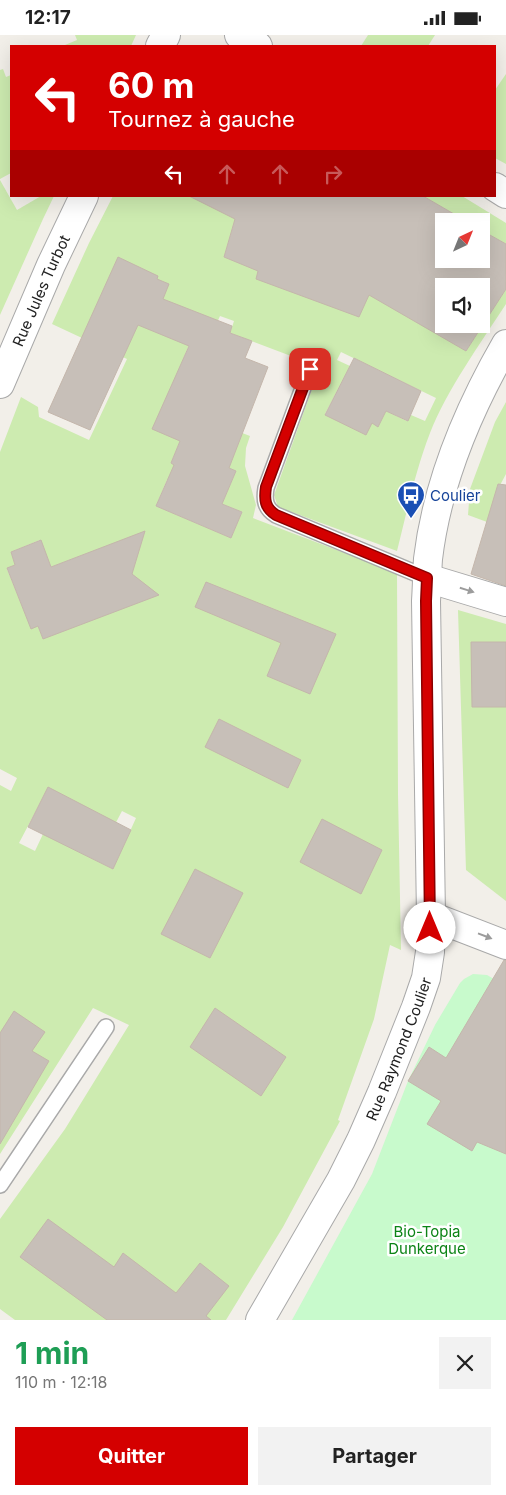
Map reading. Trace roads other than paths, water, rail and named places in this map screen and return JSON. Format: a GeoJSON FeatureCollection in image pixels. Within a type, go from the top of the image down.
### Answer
{"type":"FeatureCollection","features":[{"type":"Feature","properties":{"kind":"street"},"geometry":{"type":"LineString","coordinates":[[239,35],[256,45]]}},
{"type":"Feature","properties":{"kind":"street","name":"Rue Jules Turbot"},"geometry":{"type":"LineString","coordinates":[[0,384],[51,265],[84,197]]}},
{"type":"Feature","properties":{"kind":"street","name":"Rue Raymond Coulier"},"geometry":{"type":"LineString","coordinates":[[260,1320],[358,1147],[382,1092],[426,979],[430,952],[426,601],[430,547],[438,507],[451,462],[470,412],[506,344]]}},
{"type":"Feature","properties":{"kind":"street"},"geometry":{"type":"LineString","coordinates":[[427,578],[506,602]]}},
{"type":"Feature","properties":{"kind":"street"},"geometry":{"type":"LineString","coordinates":[[430,916],[506,945]]}},
{"type":"Feature","properties":{"kind":"lane"},"geometry":{"type":"LineString","coordinates":[[310,369],[266,487],[264,497],[266,506],[276,515],[427,578]]}},
{"type":"Feature","properties":{"kind":"lane"},"geometry":{"type":"LineString","coordinates":[[0,1185],[106,1027]]}},
{"type":"Feature","properties":{"kind":"place","name":"Coulier"},"geometry":{"type":"Point","coordinates":[411,519]}},
{"type":"Feature","properties":{"kind":"park label","name":"Bio-Topia Dunkerque"},"geometry":{"type":"Point","coordinates":[427,1240]}}]}
